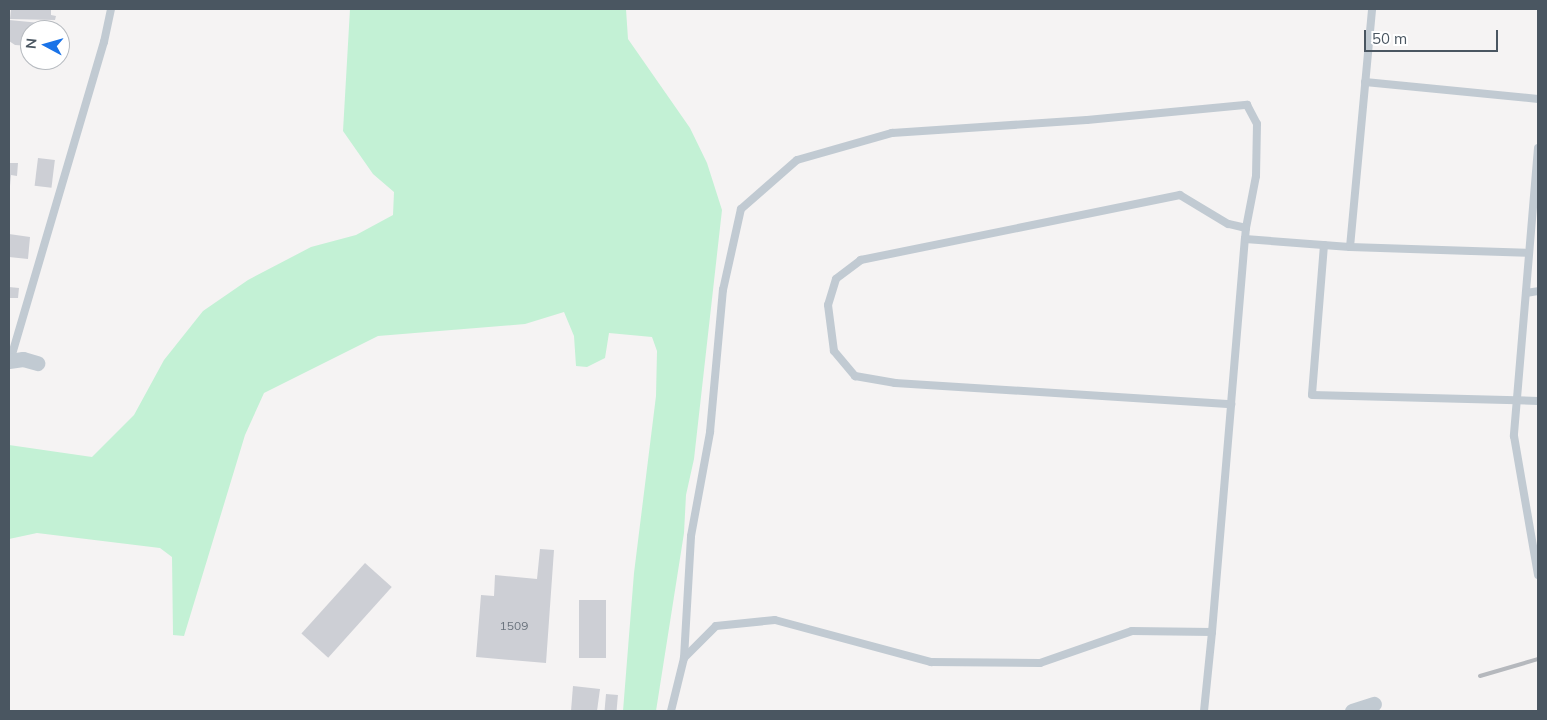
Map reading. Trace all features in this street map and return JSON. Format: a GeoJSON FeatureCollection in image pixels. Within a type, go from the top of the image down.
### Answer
{"type":"FeatureCollection","features":[{"type":"Feature","properties":{"kind":"street"},"geometry":{"type":"LineString","coordinates":[[9,361],[23,359],[38,363]]}},
{"type":"Feature","properties":{"kind":"street"},"geometry":{"type":"LineString","coordinates":[[1352,711],[1374,704]]}},
{"type":"Feature","properties":{"kind":"lane"},"geometry":{"type":"LineString","coordinates":[[9,361],[104,42],[111,9]]}},
{"type":"Feature","properties":{"kind":"lane"},"geometry":{"type":"LineString","coordinates":[[1350,247],[1372,9]]}},
{"type":"Feature","properties":{"kind":"lane"},"geometry":{"type":"LineString","coordinates":[[1365,82],[1538,99]]}},
{"type":"Feature","properties":{"kind":"lane"},"geometry":{"type":"LineString","coordinates":[[671,711],[684,658],[690,536],[710,432],[723,290],[741,209],[797,160],[892,133],[1087,120],[1248,105],[1257,124],[1256,176],[1246,228],[1204,711]]}},
{"type":"Feature","properties":{"kind":"lane"},"geometry":{"type":"LineString","coordinates":[[1538,148],[1514,436],[1538,575]]}},
{"type":"Feature","properties":{"kind":"lane"},"geometry":{"type":"LineString","coordinates":[[1231,404],[894,383],[855,376],[834,351],[828,305],[836,279],[861,260],[1180,195],[1228,224],[1246,228]]}},
{"type":"Feature","properties":{"kind":"lane"},"geometry":{"type":"LineString","coordinates":[[1245,239],[1350,247],[1529,254]]}},
{"type":"Feature","properties":{"kind":"lane"},"geometry":{"type":"LineString","coordinates":[[1324,245],[1312,395],[1517,402],[1538,401]]}},
{"type":"Feature","properties":{"kind":"lane"},"geometry":{"type":"LineString","coordinates":[[1526,293],[1538,292]]}},
{"type":"Feature","properties":{"kind":"lane"},"geometry":{"type":"LineString","coordinates":[[684,658],[716,626],[774,620],[931,662],[1040,662],[1132,631],[1212,632]]}},
{"type":"Feature","properties":{"kind":"green space"},"geometry":{"type":"Polygon","coordinates":[[[350,9],[626,9],[628,39],[690,128],[707,163],[722,210],[694,459],[686,495],[684,533],[656,711],[623,711],[634,573],[656,396],[657,351],[652,337],[609,333],[605,358],[587,367],[576,366],[574,336],[564,312],[525,324],[378,336],[264,393],[245,435],[184,636],[173,635],[172,557],[160,548],[37,533],[9,539],[9,445],[92,457],[134,415],[164,360],[203,311],[248,280],[311,247],[356,235],[393,215],[394,192],[373,174],[343,131],[350,9]]]}},
{"type":"Feature","properties":{"kind":"building"},"geometry":{"type":"Polygon","coordinates":[[[11,9],[51,9],[51,15],[56,16],[55,20],[10,19],[11,9]]]}},
{"type":"Feature","properties":{"kind":"building"},"geometry":{"type":"Polygon","coordinates":[[[9,20],[20,21],[20,45],[15,45],[9,41],[9,20]]]}},
{"type":"Feature","properties":{"kind":"building"},"geometry":{"type":"Polygon","coordinates":[[[38,158],[55,160],[51,188],[35,186],[38,158]]]}},
{"type":"Feature","properties":{"kind":"building"},"geometry":{"type":"Polygon","coordinates":[[[9,163],[18,163],[17,176],[11,175],[10,186],[9,163]]]}},
{"type":"Feature","properties":{"kind":"building"},"geometry":{"type":"Polygon","coordinates":[[[9,234],[30,237],[28,259],[9,257],[9,234]]]}},
{"type":"Feature","properties":{"kind":"building"},"geometry":{"type":"Polygon","coordinates":[[[9,287],[19,288],[18,298],[9,298],[9,287]]]}},
{"type":"Feature","properties":{"kind":"building"},"geometry":{"type":"Polygon","coordinates":[[[540,549],[554,550],[546,663],[476,657],[481,595],[494,596],[495,575],[537,579],[540,549]]]}},
{"type":"Feature","properties":{"kind":"building"},"geometry":{"type":"Polygon","coordinates":[[[365,563],[392,587],[328,658],[301,634],[365,563]]]}},
{"type":"Feature","properties":{"kind":"building"},"geometry":{"type":"Polygon","coordinates":[[[579,600],[606,600],[606,658],[579,658],[579,600]]]}},
{"type":"Feature","properties":{"kind":"building"},"geometry":{"type":"Polygon","coordinates":[[[573,686],[600,689],[597,711],[571,711],[573,686]]]}},
{"type":"Feature","properties":{"kind":"building"},"geometry":{"type":"Polygon","coordinates":[[[606,694],[618,695],[617,711],[605,711],[606,694]]]}},
{"type":"Feature","properties":{"kind":"railway"},"geometry":{"type":"LineString","coordinates":[[1480,676],[1538,659]]}}]}
